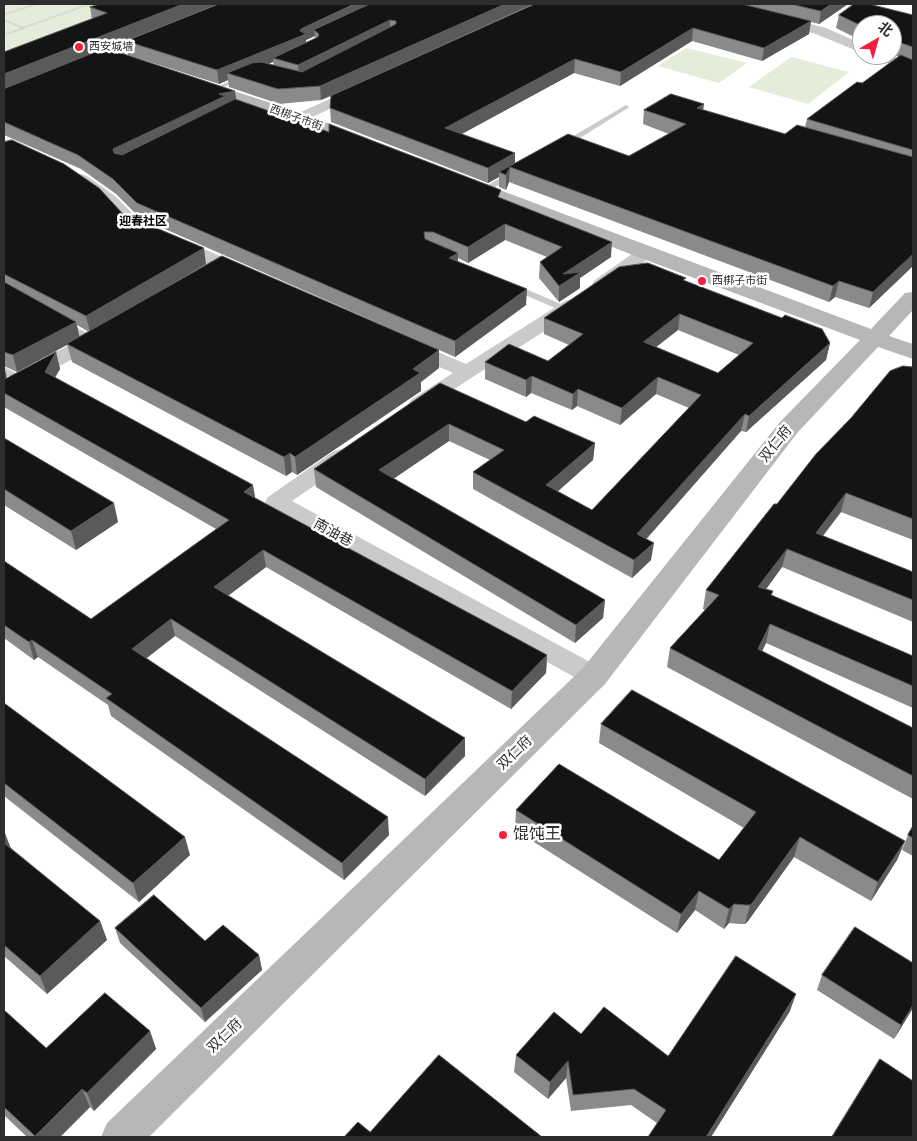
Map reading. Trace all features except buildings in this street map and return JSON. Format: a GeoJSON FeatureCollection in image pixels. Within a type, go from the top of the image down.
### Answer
{"type":"FeatureCollection","features":[{"type":"Feature","properties":{"kind":"street"},"geometry":{"type":"LineString","coordinates":[[767,17],[821,30],[852,45]]}},
{"type":"Feature","properties":{"kind":"street"},"geometry":{"type":"LineString","coordinates":[[821,30],[836,20]]}},
{"type":"Feature","properties":{"kind":"street"},"geometry":{"type":"LineString","coordinates":[[64,73],[180,26]]}},
{"type":"Feature","properties":{"kind":"street"},"geometry":{"type":"LineString","coordinates":[[108,55],[134,64]]}},
{"type":"Feature","properties":{"kind":"street"},"geometry":{"type":"LineString","coordinates":[[895,65],[913,69]]}},
{"type":"Feature","properties":{"kind":"street","name":"西梆子市街"},"geometry":{"type":"LineString","coordinates":[[187,81],[248,104],[299,118],[382,150]]}},
{"type":"Feature","properties":{"kind":"street"},"geometry":{"type":"LineString","coordinates":[[299,118],[370,85]]}},
{"type":"Feature","properties":{"kind":"street"},"geometry":{"type":"LineString","coordinates":[[66,170],[109,199],[133,224],[259,280]]}},
{"type":"Feature","properties":{"kind":"street"},"geometry":{"type":"LineString","coordinates":[[447,176],[645,253],[913,352]]}},
{"type":"Feature","properties":{"kind":"street"},"geometry":{"type":"LineString","coordinates":[[399,417],[565,309],[645,253]]}},
{"type":"Feature","properties":{"kind":"street"},"geometry":{"type":"LineString","coordinates":[[206,274],[223,264]]}},
{"type":"Feature","properties":{"kind":"street","name":"双仁府"},"geometry":{"type":"LineString","coordinates":[[121,1137],[594,676],[790,427],[913,298]]}},
{"type":"Feature","properties":{"kind":"street"},"geometry":{"type":"LineString","coordinates":[[4,389],[111,330]]}},
{"type":"Feature","properties":{"kind":"street"},"geometry":{"type":"LineString","coordinates":[[396,340],[468,372]]}},
{"type":"Feature","properties":{"kind":"street","name":"南油巷"},"geometry":{"type":"LineString","coordinates":[[358,446],[276,502],[594,676]]}},
{"type":"Feature","properties":{"kind":"lane"},"geometry":{"type":"LineString","coordinates":[[214,90],[252,73]]}},
{"type":"Feature","properties":{"kind":"lane"},"geometry":{"type":"LineString","coordinates":[[560,146],[626,107]]}},
{"type":"Feature","properties":{"kind":"lane"},"geometry":{"type":"LineString","coordinates":[[484,190],[518,171]]}},
{"type":"Feature","properties":{"kind":"lane"},"geometry":{"type":"LineString","coordinates":[[502,282],[565,309]]}},
{"type":"Feature","properties":{"kind":"lane"},"geometry":{"type":"LineString","coordinates":[[53,318],[94,340]]}},
{"type":"Feature","properties":{"kind":"lane"},"geometry":{"type":"LineString","coordinates":[[4,370],[21,380]]}},
{"type":"Feature","properties":{"kind":"path"},"geometry":{"type":"LineString","coordinates":[[6,14],[37,4]]}},
{"type":"Feature","properties":{"kind":"path"},"geometry":{"type":"LineString","coordinates":[[4,35],[89,4]]}},
{"type":"Feature","properties":{"kind":"path"},"geometry":{"type":"LineString","coordinates":[[5,21],[25,28]]}},
{"type":"Feature","properties":{"kind":"green space"},"geometry":{"type":"Polygon","coordinates":[[[4,4],[173,4],[4,67],[4,4]]]}},
{"type":"Feature","properties":{"kind":"green space"},"geometry":{"type":"Polygon","coordinates":[[[686,48],[747,63],[719,83],[658,66],[686,48]]]}},
{"type":"Feature","properties":{"kind":"green space"},"geometry":{"type":"Polygon","coordinates":[[[791,57],[849,72],[808,104],[749,87],[791,57]]]}},
{"type":"Feature","properties":{"kind":"place","name":"西安城墙"},"geometry":{"type":"Point","coordinates":[79,47]}},
{"type":"Feature","properties":{"kind":"place","name":"西梆子市街"},"geometry":{"type":"Point","coordinates":[702,281]}},
{"type":"Feature","properties":{"kind":"place","name":"馄饨王"},"geometry":{"type":"Point","coordinates":[503,835]}},
{"type":"Feature","properties":{"kind":"district","name":"迎春社区"},"geometry":{"type":"Point","coordinates":[143,222]}}]}
